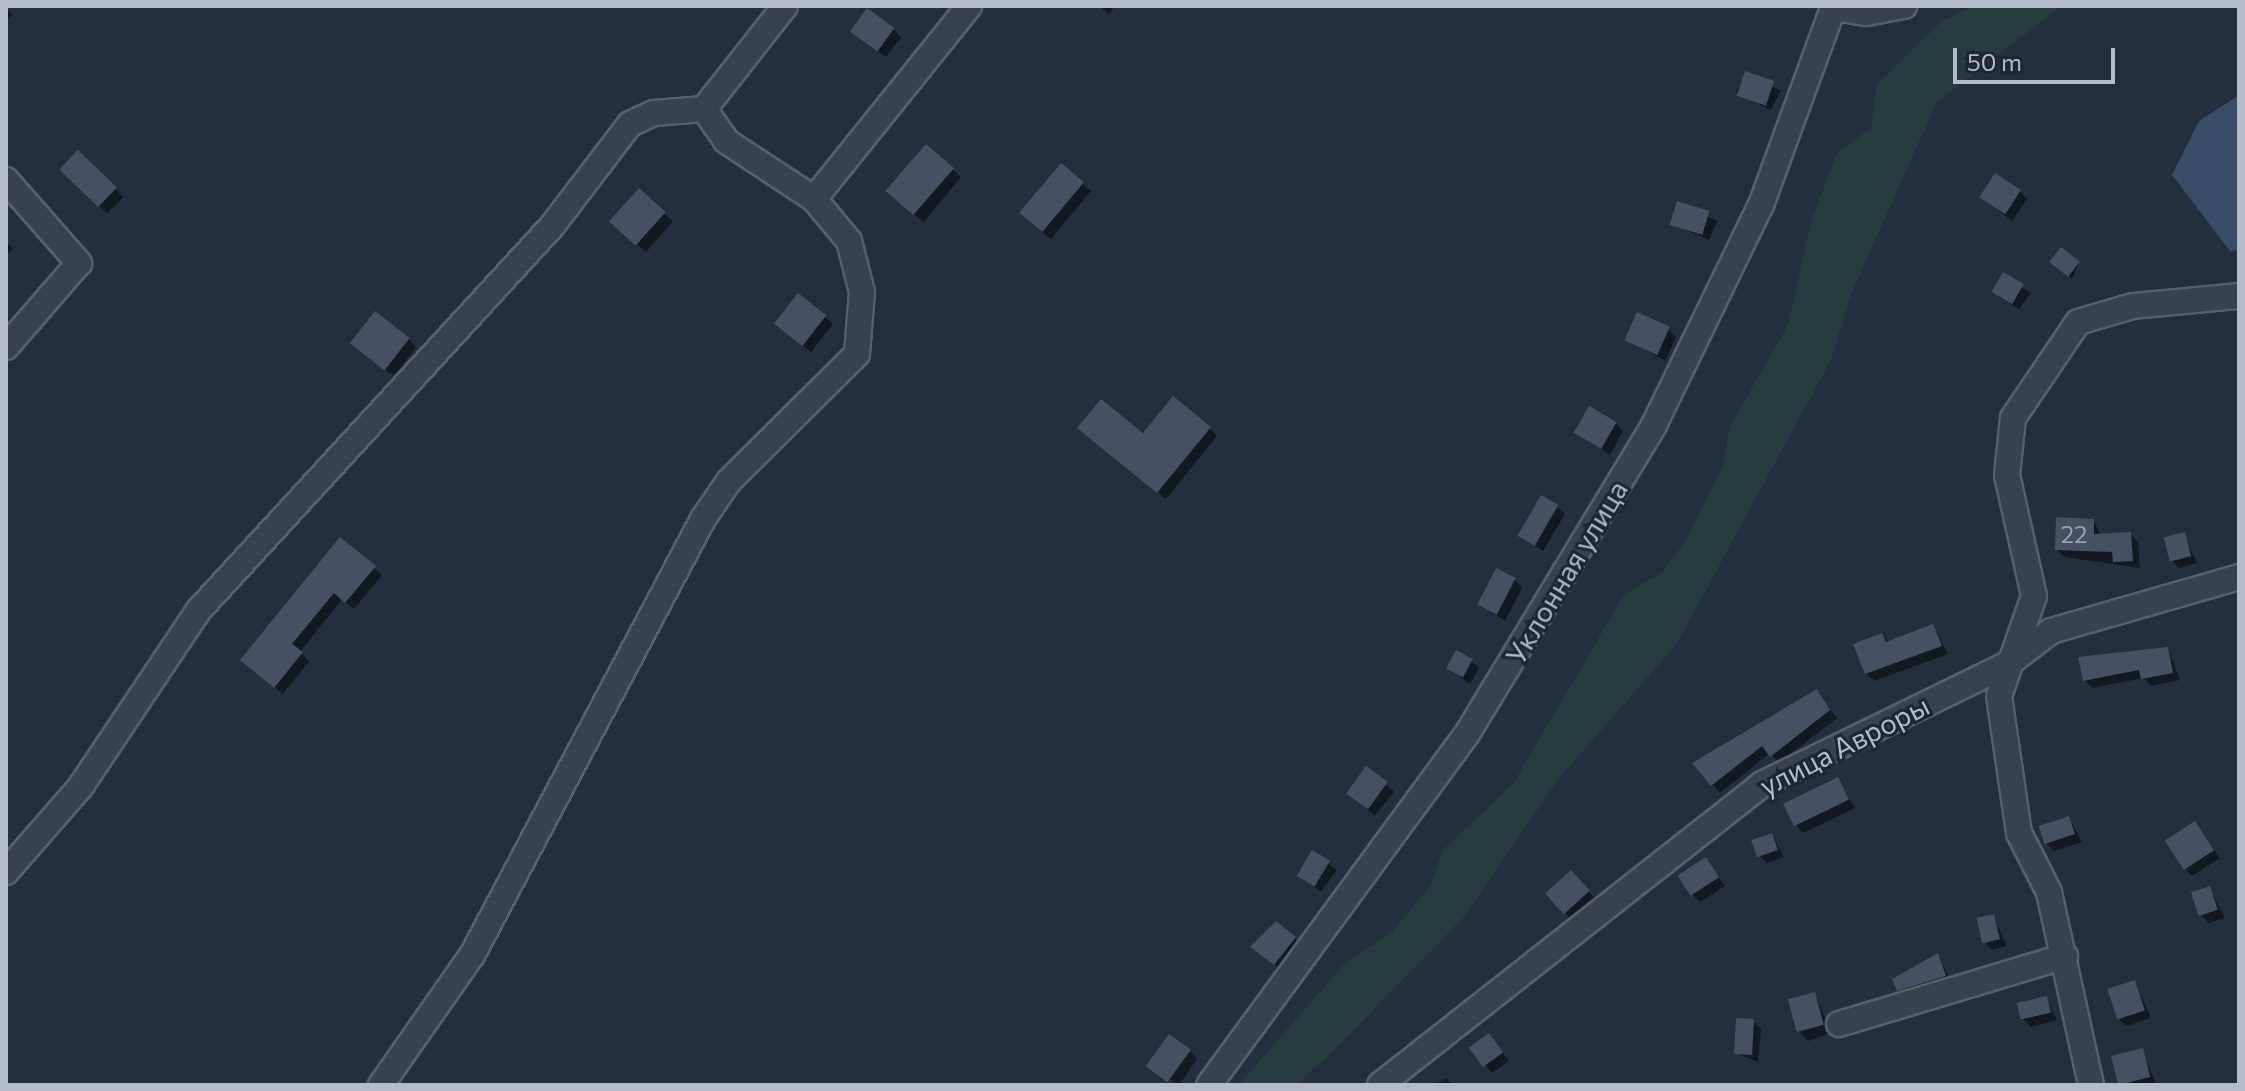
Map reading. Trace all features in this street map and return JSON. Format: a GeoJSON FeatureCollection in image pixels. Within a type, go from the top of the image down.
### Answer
{"type":"FeatureCollection","features":[{"type":"Feature","properties":{"kind":"street"},"geometry":{"type":"LineString","coordinates":[[6,872],[81,786],[199,610],[552,226],[630,124],[654,113],[704,109],[785,6]]}},
{"type":"Feature","properties":{"kind":"street"},"geometry":{"type":"LineString","coordinates":[[814,199],[969,6]]}},
{"type":"Feature","properties":{"kind":"street","name":"Уклонная улица"},"geometry":{"type":"LineString","coordinates":[[1209,1085],[1467,734],[1654,425],[1761,205],[1834,7],[1867,13],[1904,6]]}},
{"type":"Feature","properties":{"kind":"street"},"geometry":{"type":"LineString","coordinates":[[381,1085],[472,955],[703,519],[729,481],[857,354],[862,292],[849,241],[814,199],[726,141],[704,109]]}},
{"type":"Feature","properties":{"kind":"street"},"geometry":{"type":"LineString","coordinates":[[6,180],[79,263],[6,347]]}},
{"type":"Feature","properties":{"kind":"street"},"geometry":{"type":"LineString","coordinates":[[2091,1085],[2049,892],[2019,833],[1999,696],[2034,596],[2007,475],[2013,418],[2078,322],[2133,306],[2239,296]]}},
{"type":"Feature","properties":{"kind":"street","name":"улица Авроры"},"geometry":{"type":"LineString","coordinates":[[1380,1085],[1762,784],[2008,664],[2051,631],[2239,577]]}},
{"type":"Feature","properties":{"kind":"street"},"geometry":{"type":"LineString","coordinates":[[1839,1024],[2065,956]]}},
{"type":"Feature","properties":{"kind":"green space"},"geometry":{"type":"Polygon","coordinates":[[[1975,6],[2061,6],[1937,102],[1852,292],[1831,360],[1676,645],[1559,778],[1464,917],[1328,1056],[1296,1085],[1239,1085],[1343,965],[1392,932],[1431,885],[1443,850],[1513,784],[1624,595],[1661,573],[1685,542],[1722,468],[1730,426],[1788,325],[1812,219],[1837,153],[1871,128],[1877,84],[1943,20],[1975,6]]]}},
{"type":"Feature","properties":{"kind":"water"},"geometry":{"type":"Polygon","coordinates":[[[2239,95],[2239,250],[2230,251],[2172,175],[2199,121],[2239,95]]]}},
{"type":"Feature","properties":{"kind":"building"},"geometry":{"type":"Polygon","coordinates":[[[867,8],[895,28],[877,51],[850,31],[867,8]]]}},
{"type":"Feature","properties":{"kind":"building"},"geometry":{"type":"Polygon","coordinates":[[[1745,71],[1774,81],[1766,106],[1737,96],[1745,71]]]}},
{"type":"Feature","properties":{"kind":"building"},"geometry":{"type":"Polygon","coordinates":[[[926,144],[954,168],[913,215],[885,191],[926,144]]]}},
{"type":"Feature","properties":{"kind":"building"},"geometry":{"type":"Polygon","coordinates":[[[78,150],[117,188],[98,207],[59,169],[78,150]]]}},
{"type":"Feature","properties":{"kind":"building"},"geometry":{"type":"Polygon","coordinates":[[[1061,163],[1084,182],[1042,232],[1019,213],[1061,163]]]}},
{"type":"Feature","properties":{"kind":"building"},"geometry":{"type":"Polygon","coordinates":[[[1995,173],[2021,190],[2005,214],[1979,197],[1995,173]]]}},
{"type":"Feature","properties":{"kind":"building"},"geometry":{"type":"Polygon","coordinates":[[[639,188],[666,212],[636,246],[609,221],[639,188]]]}},
{"type":"Feature","properties":{"kind":"building"},"geometry":{"type":"Polygon","coordinates":[[[1677,201],[1710,211],[1702,235],[1670,225],[1677,201]]]}},
{"type":"Feature","properties":{"kind":"building"},"geometry":{"type":"Polygon","coordinates":[[[2061,247],[2080,262],[2068,277],[2049,262],[2061,247]]]}},
{"type":"Feature","properties":{"kind":"building"},"geometry":{"type":"Polygon","coordinates":[[[2003,272],[2024,284],[2012,304],[1992,292],[2003,272]]]}},
{"type":"Feature","properties":{"kind":"building"},"geometry":{"type":"Polygon","coordinates":[[[798,293],[826,315],[802,346],[774,324],[798,293]]]}},
{"type":"Feature","properties":{"kind":"building"},"geometry":{"type":"Polygon","coordinates":[[[375,311],[410,338],[384,370],[350,343],[375,311]]]}},
{"type":"Feature","properties":{"kind":"building"},"geometry":{"type":"Polygon","coordinates":[[[1637,312],[1670,327],[1657,355],[1624,340],[1637,312]]]}},
{"type":"Feature","properties":{"kind":"building"},"geometry":{"type":"Polygon","coordinates":[[[1173,396],[1211,427],[1157,493],[1077,428],[1101,399],[1143,433],[1173,396]]]}},
{"type":"Feature","properties":{"kind":"building"},"geometry":{"type":"Polygon","coordinates":[[[1589,406],[1617,422],[1601,449],[1574,433],[1589,406]]]}},
{"type":"Feature","properties":{"kind":"building"},"geometry":{"type":"Polygon","coordinates":[[[1541,495],[1558,505],[1535,546],[1518,536],[1541,495]]]}},
{"type":"Feature","properties":{"kind":"building"},"geometry":{"type":"Polygon","coordinates":[[[2056,517],[2094,519],[2094,534],[2131,532],[2133,561],[2113,562],[2112,552],[2055,550],[2056,517]]]}},
{"type":"Feature","properties":{"kind":"building"},"geometry":{"type":"Polygon","coordinates":[[[2185,532],[2191,556],[2170,562],[2164,537],[2185,532]]]}},
{"type":"Feature","properties":{"kind":"building"},"geometry":{"type":"Polygon","coordinates":[[[340,537],[376,566],[345,603],[334,593],[292,644],[303,652],[274,688],[240,660],[340,537]]]}},
{"type":"Feature","properties":{"kind":"building"},"geometry":{"type":"Polygon","coordinates":[[[1496,568],[1516,578],[1497,615],[1477,605],[1496,568]]]}},
{"type":"Feature","properties":{"kind":"building"},"geometry":{"type":"Polygon","coordinates":[[[1933,624],[1942,646],[1865,674],[1853,644],[1882,633],[1886,642],[1933,624]]]}},
{"type":"Feature","properties":{"kind":"building"},"geometry":{"type":"Polygon","coordinates":[[[2168,647],[2173,673],[2141,679],[2139,670],[2083,681],[2078,657],[2168,647]]]}},
{"type":"Feature","properties":{"kind":"building"},"geometry":{"type":"Polygon","coordinates":[[[1456,650],[1473,659],[1463,677],[1446,669],[1456,650]]]}},
{"type":"Feature","properties":{"kind":"building"},"geometry":{"type":"Polygon","coordinates":[[[1817,689],[1830,710],[1770,757],[1762,746],[1711,786],[1692,763],[1817,689]]]}},
{"type":"Feature","properties":{"kind":"building"},"geometry":{"type":"Polygon","coordinates":[[[1366,766],[1388,782],[1368,809],[1346,794],[1366,766]]]}},
{"type":"Feature","properties":{"kind":"building"},"geometry":{"type":"Polygon","coordinates":[[[1838,777],[1849,799],[1794,826],[1783,804],[1838,777]]]}},
{"type":"Feature","properties":{"kind":"building"},"geometry":{"type":"Polygon","coordinates":[[[2069,816],[2075,834],[2044,844],[2039,826],[2069,816]]]}},
{"type":"Feature","properties":{"kind":"building"},"geometry":{"type":"Polygon","coordinates":[[[2195,821],[2214,850],[2184,870],[2165,841],[2195,821]]]}},
{"type":"Feature","properties":{"kind":"building"},"geometry":{"type":"Polygon","coordinates":[[[1772,833],[1778,850],[1757,857],[1751,840],[1772,833]]]}},
{"type":"Feature","properties":{"kind":"building"},"geometry":{"type":"Polygon","coordinates":[[[1312,850],[1330,861],[1315,887],[1297,876],[1312,850]]]}},
{"type":"Feature","properties":{"kind":"building"},"geometry":{"type":"Polygon","coordinates":[[[1706,857],[1719,877],[1691,896],[1677,876],[1706,857]]]}},
{"type":"Feature","properties":{"kind":"building"},"geometry":{"type":"Polygon","coordinates":[[[1571,870],[1590,891],[1564,914],[1545,893],[1571,870]]]}},
{"type":"Feature","properties":{"kind":"building"},"geometry":{"type":"Polygon","coordinates":[[[2210,886],[2218,910],[2199,916],[2191,892],[2210,886]]]}},
{"type":"Feature","properties":{"kind":"building"},"geometry":{"type":"Polygon","coordinates":[[[1994,914],[2000,939],[1982,943],[1976,918],[1994,914]]]}},
{"type":"Feature","properties":{"kind":"building"},"geometry":{"type":"Polygon","coordinates":[[[1276,921],[1296,937],[1274,965],[1250,947],[1276,921]]]}},
{"type":"Feature","properties":{"kind":"building"},"geometry":{"type":"Polygon","coordinates":[[[1938,953],[1946,976],[1897,991],[1892,979],[1938,953]]]}},
{"type":"Feature","properties":{"kind":"building"},"geometry":{"type":"Polygon","coordinates":[[[2135,980],[2145,1010],[2117,1019],[2107,989],[2135,980]]]}},
{"type":"Feature","properties":{"kind":"building"},"geometry":{"type":"Polygon","coordinates":[[[1815,992],[1824,1025],[1797,1032],[1788,999],[1815,992]]]}},
{"type":"Feature","properties":{"kind":"building"},"geometry":{"type":"Polygon","coordinates":[[[2047,996],[2051,1013],[2021,1020],[2017,1003],[2047,996]]]}},
{"type":"Feature","properties":{"kind":"building"},"geometry":{"type":"Polygon","coordinates":[[[1736,1018],[1754,1019],[1752,1055],[1734,1054],[1736,1018]]]}},
{"type":"Feature","properties":{"kind":"building"},"geometry":{"type":"Polygon","coordinates":[[[1489,1033],[1503,1052],[1483,1067],[1469,1048],[1489,1033]]]}},
{"type":"Feature","properties":{"kind":"building"},"geometry":{"type":"Polygon","coordinates":[[[1169,1034],[1191,1050],[1167,1082],[1145,1066],[1169,1034]]]}},
{"type":"Feature","properties":{"kind":"building"},"geometry":{"type":"Polygon","coordinates":[[[2143,1048],[2150,1077],[2118,1085],[2111,1056],[2143,1048]]]}}]}
